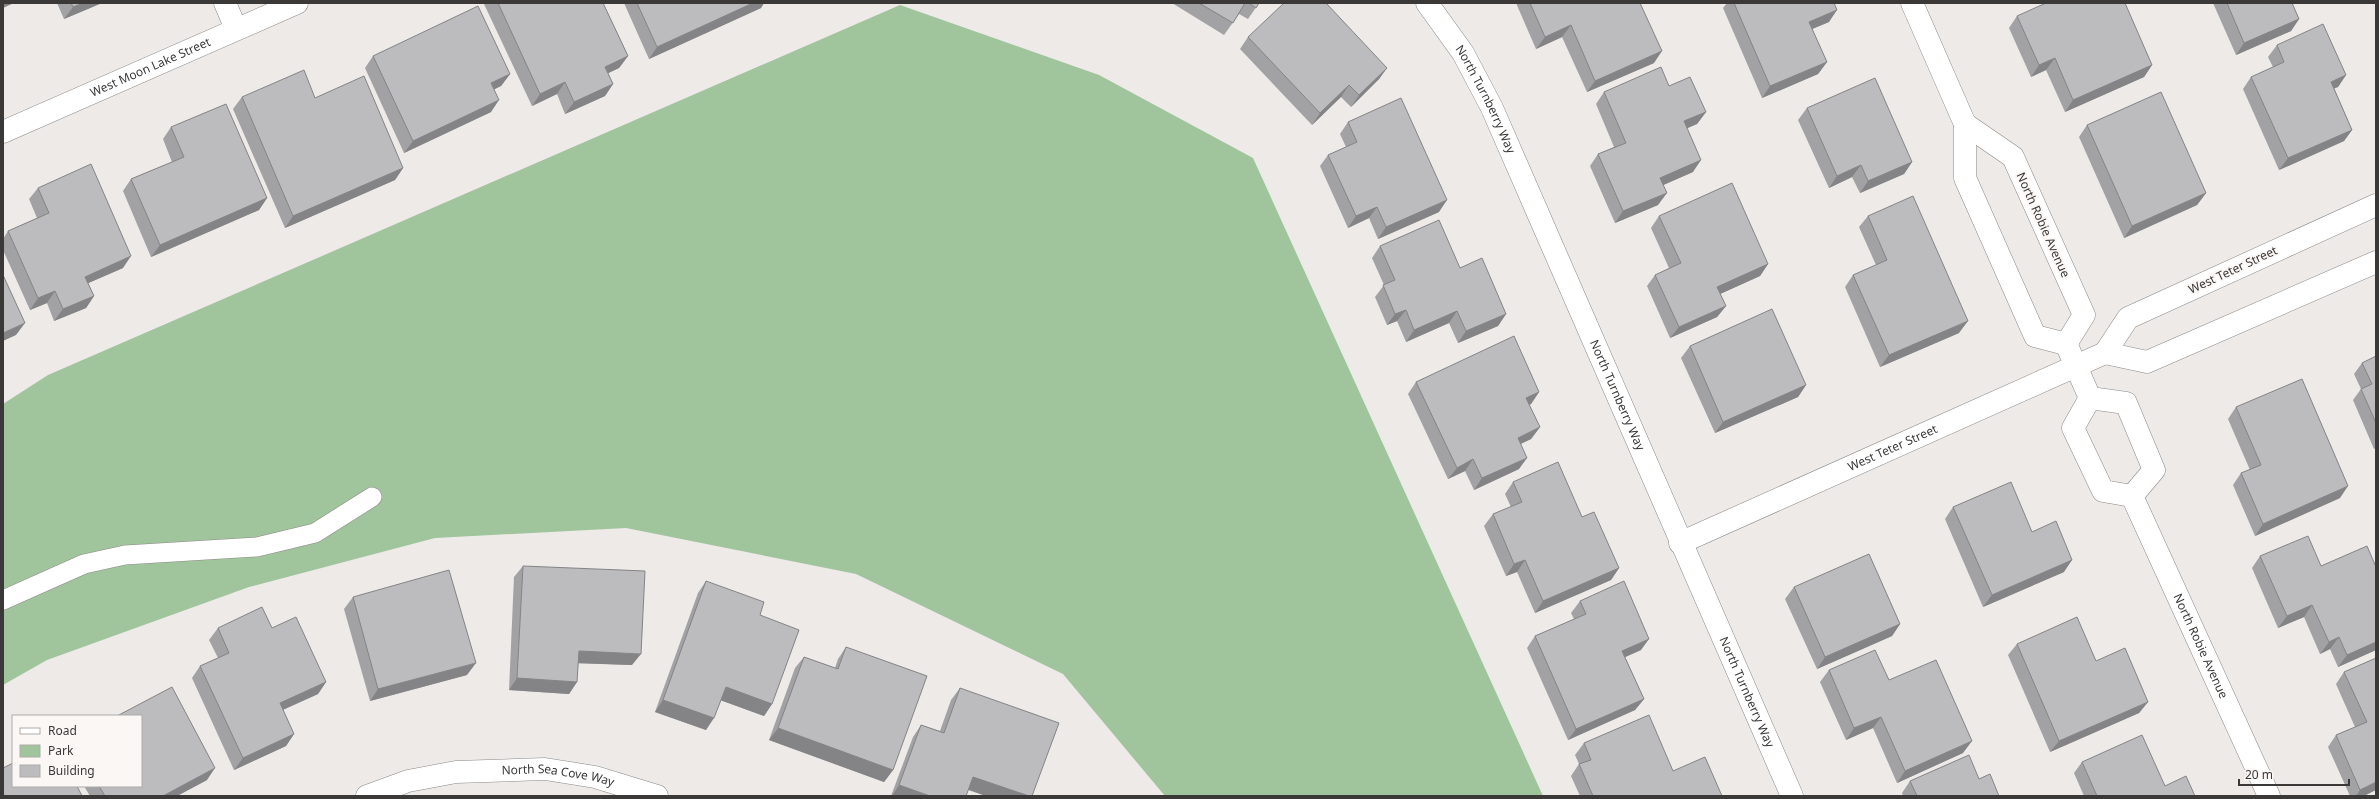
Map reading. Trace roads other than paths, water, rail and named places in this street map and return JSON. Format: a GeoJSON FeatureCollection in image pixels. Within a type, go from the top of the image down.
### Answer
{"type":"FeatureCollection","features":[{"type":"Feature","properties":{"kind":"street"},"geometry":{"type":"LineString","coordinates":[[225,3],[236,29]]}},
{"type":"Feature","properties":{"kind":"street","name":"West Moon Lake Street"},"geometry":{"type":"LineString","coordinates":[[3,132],[297,3]]}},
{"type":"Feature","properties":{"kind":"street","name":"North Turnberry Way"},"geometry":{"type":"LineString","coordinates":[[1427,3],[1463,54],[1492,108],[1680,543],[1792,796]]}},
{"type":"Feature","properties":{"kind":"street"},"geometry":{"type":"LineString","coordinates":[[1912,3],[1965,124],[1965,178],[2035,336],[2066,344],[2090,398]]}},
{"type":"Feature","properties":{"kind":"street","name":"North Robie Avenue"},"geometry":{"type":"LineString","coordinates":[[1965,124],[2012,157],[2084,315],[2066,344]]}},
{"type":"Feature","properties":{"kind":"street","name":"West Teter Street"},"geometry":{"type":"LineString","coordinates":[[1680,543],[2105,353],[2128,318],[2376,205]]}},
{"type":"Feature","properties":{"kind":"street"},"geometry":{"type":"LineString","coordinates":[[2105,353],[2147,362],[2376,262]]}},
{"type":"Feature","properties":{"kind":"street"},"geometry":{"type":"LineString","coordinates":[[2090,398],[2126,403],[2154,470],[2132,496],[2103,491],[2074,428],[2090,398]]}},
{"type":"Feature","properties":{"kind":"street","name":"North Robie Avenue"},"geometry":{"type":"LineString","coordinates":[[2132,496],[2269,796]]}},
{"type":"Feature","properties":{"kind":"street","name":"North Sea Cove Way"},"geometry":{"type":"LineString","coordinates":[[367,796],[408,781],[456,772],[545,769],[595,777],[657,796]]}},
{"type":"Feature","properties":{"kind":"lane"},"geometry":{"type":"LineString","coordinates":[[3,600],[84,564],[126,555],[257,547],[315,533],[372,498]]}}]}
